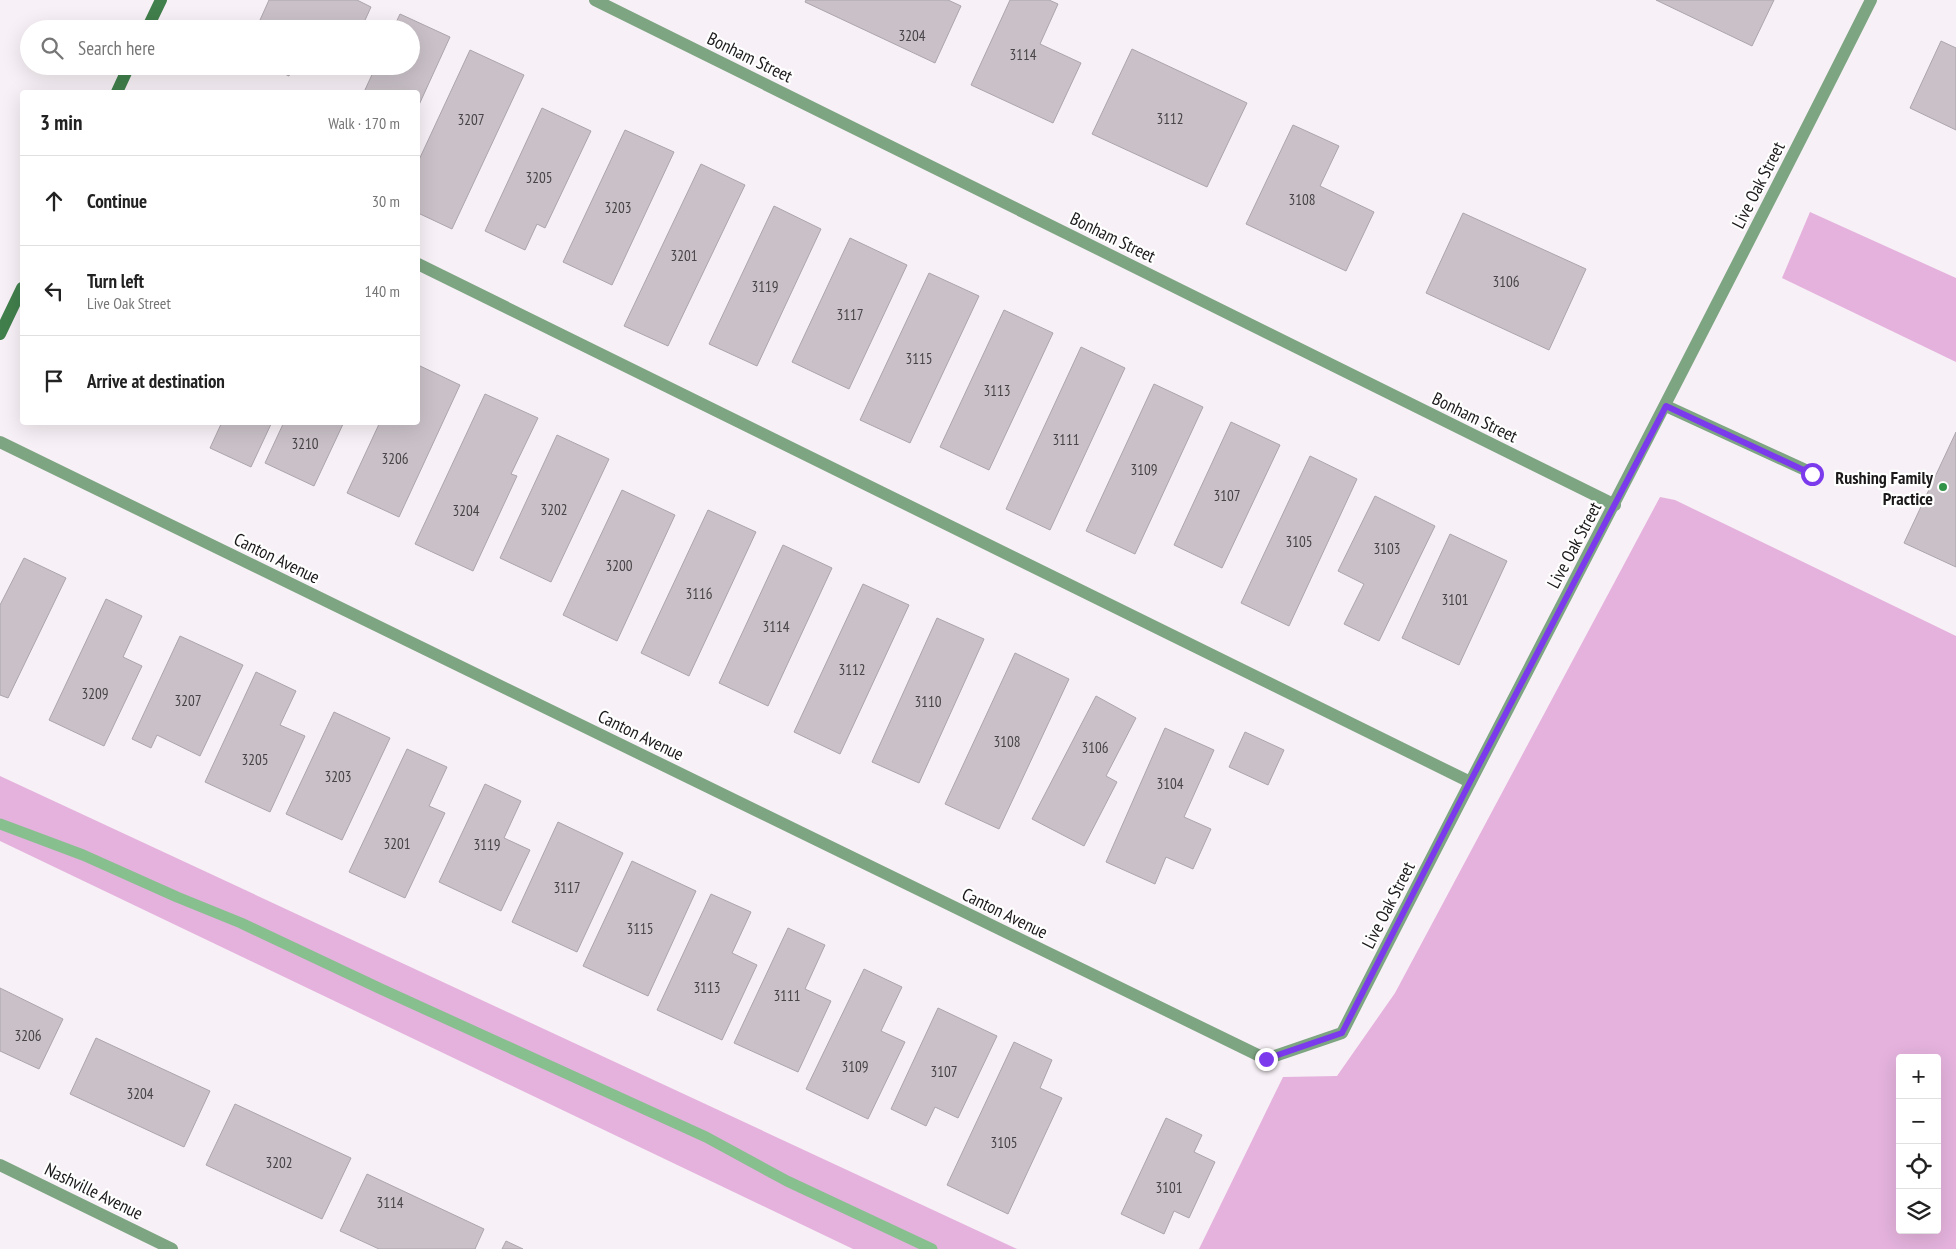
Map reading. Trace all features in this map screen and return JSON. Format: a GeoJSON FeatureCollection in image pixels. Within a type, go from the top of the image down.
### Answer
{"type":"FeatureCollection","features":[{"type":"Feature","properties":{"kind":"street"},"geometry":{"type":"LineString","coordinates":[[151,20],[161,0]]}},
{"type":"Feature","properties":{"kind":"street","name":"Bonham Street"},"geometry":{"type":"LineString","coordinates":[[595,0],[1615,505]]}},
{"type":"Feature","properties":{"kind":"street","name":"Live Oak Street"},"geometry":{"type":"LineString","coordinates":[[1266,1059],[1342,1033],[1470,782],[1666,406],[1871,0]]}},
{"type":"Feature","properties":{"kind":"street"},"geometry":{"type":"LineString","coordinates":[[118,90],[125,75]]}},
{"type":"Feature","properties":{"kind":"street"},"geometry":{"type":"LineString","coordinates":[[420,265],[1470,782]]}},
{"type":"Feature","properties":{"kind":"street"},"geometry":{"type":"LineString","coordinates":[[0,334],[20,292]]}},
{"type":"Feature","properties":{"kind":"street"},"geometry":{"type":"LineString","coordinates":[[1666,406],[1812,474]]}},
{"type":"Feature","properties":{"kind":"street","name":"Canton Avenue"},"geometry":{"type":"LineString","coordinates":[[0,442],[1266,1059]]}},
{"type":"Feature","properties":{"kind":"street","name":"Nashville Avenue"},"geometry":{"type":"LineString","coordinates":[[0,1166],[172,1249]]}},
{"type":"Feature","properties":{"kind":"shaded area"},"geometry":{"type":"Polygon","coordinates":[[[1810,212],[1956,278],[1956,362],[1782,278],[1810,212]]]}},
{"type":"Feature","properties":{"kind":"shaded area"},"geometry":{"type":"Polygon","coordinates":[[[1660,497],[1675,500],[1956,636],[1956,1249],[1199,1249],[1283,1077],[1337,1076],[1395,993],[1660,497]]]}},
{"type":"Feature","properties":{"kind":"shaded area"},"geometry":{"type":"Polygon","coordinates":[[[0,776],[1017,1249],[853,1249],[0,841],[0,776]]]}},
{"type":"Feature","properties":{"kind":"building"},"geometry":{"type":"Polygon","coordinates":[[[269,0],[357,0],[371,7],[365,20],[260,20],[269,0]]]}},
{"type":"Feature","properties":{"kind":"building"},"geometry":{"type":"Polygon","coordinates":[[[806,0],[948,0],[961,6],[935,63],[805,2],[806,0]]]}},
{"type":"Feature","properties":{"kind":"building"},"geometry":{"type":"Polygon","coordinates":[[[1010,0],[1049,0],[1058,4],[1040,44],[1081,63],[1053,123],[971,85],[1010,0]]]}},
{"type":"Feature","properties":{"kind":"building"},"geometry":{"type":"Polygon","coordinates":[[[1656,0],[1774,0],[1752,46],[1656,0]]]}},
{"type":"Feature","properties":{"kind":"building"},"geometry":{"type":"Polygon","coordinates":[[[400,14],[413,20],[397,20],[400,14]]]}},
{"type":"Feature","properties":{"kind":"building"},"geometry":{"type":"Polygon","coordinates":[[[420,23],[450,37],[420,103],[420,90],[365,90],[372,75],[420,75],[420,23]]]}},
{"type":"Feature","properties":{"kind":"building"},"geometry":{"type":"Polygon","coordinates":[[[1941,41],[1956,48],[1956,130],[1910,108],[1941,41]]]}},
{"type":"Feature","properties":{"kind":"building"},"geometry":{"type":"Polygon","coordinates":[[[1132,49],[1247,103],[1207,187],[1092,134],[1132,49]]]}},
{"type":"Feature","properties":{"kind":"building"},"geometry":{"type":"Polygon","coordinates":[[[470,50],[524,75],[452,229],[420,214],[420,158],[470,50]]]}},
{"type":"Feature","properties":{"kind":"building"},"geometry":{"type":"Polygon","coordinates":[[[542,108],[591,131],[545,228],[537,224],[525,250],[485,231],[542,108]]]}},
{"type":"Feature","properties":{"kind":"building"},"geometry":{"type":"Polygon","coordinates":[[[1293,125],[1339,146],[1320,186],[1374,212],[1346,271],[1246,224],[1293,125]]]}},
{"type":"Feature","properties":{"kind":"building"},"geometry":{"type":"Polygon","coordinates":[[[625,130],[674,152],[612,285],[563,262],[625,130]]]}},
{"type":"Feature","properties":{"kind":"building"},"geometry":{"type":"Polygon","coordinates":[[[701,164],[745,185],[668,346],[624,326],[701,164]]]}},
{"type":"Feature","properties":{"kind":"building"},"geometry":{"type":"Polygon","coordinates":[[[774,206],[821,229],[757,366],[709,344],[774,206]]]}},
{"type":"Feature","properties":{"kind":"building"},"geometry":{"type":"Polygon","coordinates":[[[1463,213],[1586,269],[1549,350],[1426,293],[1463,213]]]}},
{"type":"Feature","properties":{"kind":"building"},"geometry":{"type":"Polygon","coordinates":[[[850,238],[907,265],[849,389],[792,362],[850,238]]]}},
{"type":"Feature","properties":{"kind":"building"},"geometry":{"type":"Polygon","coordinates":[[[929,273],[979,296],[910,443],[860,420],[929,273]]]}},
{"type":"Feature","properties":{"kind":"building"},"geometry":{"type":"Polygon","coordinates":[[[1004,310],[1053,333],[989,470],[940,447],[1004,310]]]}},
{"type":"Feature","properties":{"kind":"building"},"geometry":{"type":"Polygon","coordinates":[[[1081,347],[1125,368],[1050,530],[1006,509],[1081,347]]]}},
{"type":"Feature","properties":{"kind":"building"},"geometry":{"type":"Polygon","coordinates":[[[420,366],[460,385],[399,517],[347,493],[379,425],[420,425],[420,366]]]}},
{"type":"Feature","properties":{"kind":"building"},"geometry":{"type":"Polygon","coordinates":[[[1154,384],[1203,407],[1135,554],[1086,531],[1154,384]]]}},
{"type":"Feature","properties":{"kind":"building"},"geometry":{"type":"Polygon","coordinates":[[[485,394],[538,418],[511,474],[517,476],[473,571],[415,544],[485,394]]]}},
{"type":"Feature","properties":{"kind":"building"},"geometry":{"type":"Polygon","coordinates":[[[1231,422],[1280,445],[1222,568],[1174,545],[1231,422]]]}},
{"type":"Feature","properties":{"kind":"building"},"geometry":{"type":"Polygon","coordinates":[[[221,425],[271,425],[251,467],[210,448],[221,425]]]}},
{"type":"Feature","properties":{"kind":"building"},"geometry":{"type":"Polygon","coordinates":[[[283,425],[343,425],[314,486],[265,463],[283,425]]]}},
{"type":"Feature","properties":{"kind":"building","name":"Rushing Family Practice"},"geometry":{"type":"Polygon","coordinates":[[[1956,432],[1956,567],[1904,543],[1956,432]]]}},
{"type":"Feature","properties":{"kind":"building"},"geometry":{"type":"Polygon","coordinates":[[[557,435],[609,459],[551,582],[500,558],[557,435]]]}},
{"type":"Feature","properties":{"kind":"building"},"geometry":{"type":"Polygon","coordinates":[[[1310,456],[1357,479],[1289,626],[1241,603],[1310,456]]]}},
{"type":"Feature","properties":{"kind":"building"},"geometry":{"type":"Polygon","coordinates":[[[622,490],[675,515],[617,641],[563,615],[622,490]]]}},
{"type":"Feature","properties":{"kind":"building"},"geometry":{"type":"Polygon","coordinates":[[[1375,496],[1435,526],[1379,641],[1344,624],[1364,584],[1338,571],[1375,496]]]}},
{"type":"Feature","properties":{"kind":"building"},"geometry":{"type":"Polygon","coordinates":[[[708,510],[756,532],[689,676],[641,653],[708,510]]]}},
{"type":"Feature","properties":{"kind":"building"},"geometry":{"type":"Polygon","coordinates":[[[1450,534],[1507,561],[1459,665],[1402,638],[1450,534]]]}},
{"type":"Feature","properties":{"kind":"building"},"geometry":{"type":"Polygon","coordinates":[[[783,545],[832,568],[768,706],[719,683],[783,545]]]}},
{"type":"Feature","properties":{"kind":"building"},"geometry":{"type":"Polygon","coordinates":[[[24,558],[66,578],[8,698],[0,695],[0,605],[24,558]]]}},
{"type":"Feature","properties":{"kind":"building"},"geometry":{"type":"Polygon","coordinates":[[[863,584],[909,605],[840,754],[794,732],[863,584]]]}},
{"type":"Feature","properties":{"kind":"building"},"geometry":{"type":"Polygon","coordinates":[[[106,599],[142,616],[123,657],[142,666],[104,746],[49,720],[106,599]]]}},
{"type":"Feature","properties":{"kind":"building"},"geometry":{"type":"Polygon","coordinates":[[[937,618],[984,639],[919,783],[872,762],[937,618]]]}},
{"type":"Feature","properties":{"kind":"building"},"geometry":{"type":"Polygon","coordinates":[[[180,636],[243,665],[200,756],[157,735],[151,748],[132,739],[180,636]]]}},
{"type":"Feature","properties":{"kind":"building"},"geometry":{"type":"Polygon","coordinates":[[[1015,653],[1069,679],[999,829],[945,804],[1015,653]]]}},
{"type":"Feature","properties":{"kind":"building"},"geometry":{"type":"Polygon","coordinates":[[[256,672],[296,691],[280,725],[305,736],[270,812],[205,782],[256,672]]]}},
{"type":"Feature","properties":{"kind":"building"},"geometry":{"type":"Polygon","coordinates":[[[1096,696],[1136,718],[1106,776],[1117,782],[1084,846],[1032,819],[1096,696]]]}},
{"type":"Feature","properties":{"kind":"building"},"geometry":{"type":"Polygon","coordinates":[[[334,712],[390,738],[342,840],[286,814],[334,712]]]}},
{"type":"Feature","properties":{"kind":"building"},"geometry":{"type":"Polygon","coordinates":[[[1165,728],[1214,750],[1184,817],[1211,829],[1193,869],[1166,857],[1155,884],[1106,862],[1165,728]]]}},
{"type":"Feature","properties":{"kind":"building"},"geometry":{"type":"Polygon","coordinates":[[[1245,732],[1284,750],[1268,785],[1229,767],[1245,732]]]}},
{"type":"Feature","properties":{"kind":"building"},"geometry":{"type":"Polygon","coordinates":[[[407,749],[447,767],[429,806],[445,813],[405,898],[349,872],[407,749]]]}},
{"type":"Feature","properties":{"kind":"building"},"geometry":{"type":"Polygon","coordinates":[[[485,784],[521,801],[504,838],[530,850],[501,911],[439,882],[485,784]]]}},
{"type":"Feature","properties":{"kind":"building"},"geometry":{"type":"Polygon","coordinates":[[[558,822],[623,853],[577,952],[512,922],[558,822]]]}},
{"type":"Feature","properties":{"kind":"building"},"geometry":{"type":"Polygon","coordinates":[[[632,861],[696,891],[648,996],[583,966],[632,861]]]}},
{"type":"Feature","properties":{"kind":"building"},"geometry":{"type":"Polygon","coordinates":[[[711,894],[751,912],[732,953],[757,965],[722,1040],[657,1010],[711,894]]]}},
{"type":"Feature","properties":{"kind":"building"},"geometry":{"type":"Polygon","coordinates":[[[788,928],[825,945],[805,989],[831,1001],[798,1072],[734,1043],[788,928]]]}},
{"type":"Feature","properties":{"kind":"building"},"geometry":{"type":"Polygon","coordinates":[[[864,969],[902,987],[881,1031],[905,1042],[868,1119],[806,1089],[864,969]]]}},
{"type":"Feature","properties":{"kind":"building"},"geometry":{"type":"Polygon","coordinates":[[[0,988],[63,1019],[39,1069],[0,1051],[0,988]]]}},
{"type":"Feature","properties":{"kind":"building"},"geometry":{"type":"Polygon","coordinates":[[[938,1008],[997,1036],[958,1118],[935,1107],[926,1126],[891,1109],[938,1008]]]}},
{"type":"Feature","properties":{"kind":"building"},"geometry":{"type":"Polygon","coordinates":[[[96,1038],[210,1091],[184,1147],[70,1094],[96,1038]]]}},
{"type":"Feature","properties":{"kind":"building"},"geometry":{"type":"Polygon","coordinates":[[[1014,1042],[1052,1060],[1040,1088],[1062,1098],[1008,1214],[947,1185],[1014,1042]]]}},
{"type":"Feature","properties":{"kind":"building"},"geometry":{"type":"Polygon","coordinates":[[[235,1104],[351,1158],[322,1219],[206,1165],[235,1104]]]}},
{"type":"Feature","properties":{"kind":"building"},"geometry":{"type":"Polygon","coordinates":[[[1166,1118],[1202,1135],[1194,1152],[1215,1162],[1189,1218],[1174,1211],[1164,1234],[1121,1214],[1166,1118]]]}},
{"type":"Feature","properties":{"kind":"building"},"geometry":{"type":"Polygon","coordinates":[[[367,1174],[484,1229],[475,1249],[379,1249],[340,1231],[367,1174]]]}},
{"type":"Feature","properties":{"kind":"building"},"geometry":{"type":"Polygon","coordinates":[[[506,1241],[523,1249],[502,1249],[506,1241]]]}},
{"type":"Feature","properties":{"kind":"waterway"},"geometry":{"type":"LineString","coordinates":[[0,824],[83,855],[241,923],[706,1137],[787,1181],[932,1249]]}},
{"type":"Feature","properties":{"kind":"place","name":"Rushing Family Practice"},"geometry":{"type":"Point","coordinates":[1943,487]}},
{"type":"Feature","properties":{"kind":"route"},"geometry":{"type":"LineString","coordinates":[[1266,1059],[1342,1033],[1470,782],[1666,406],[1812,474]]}}]}
